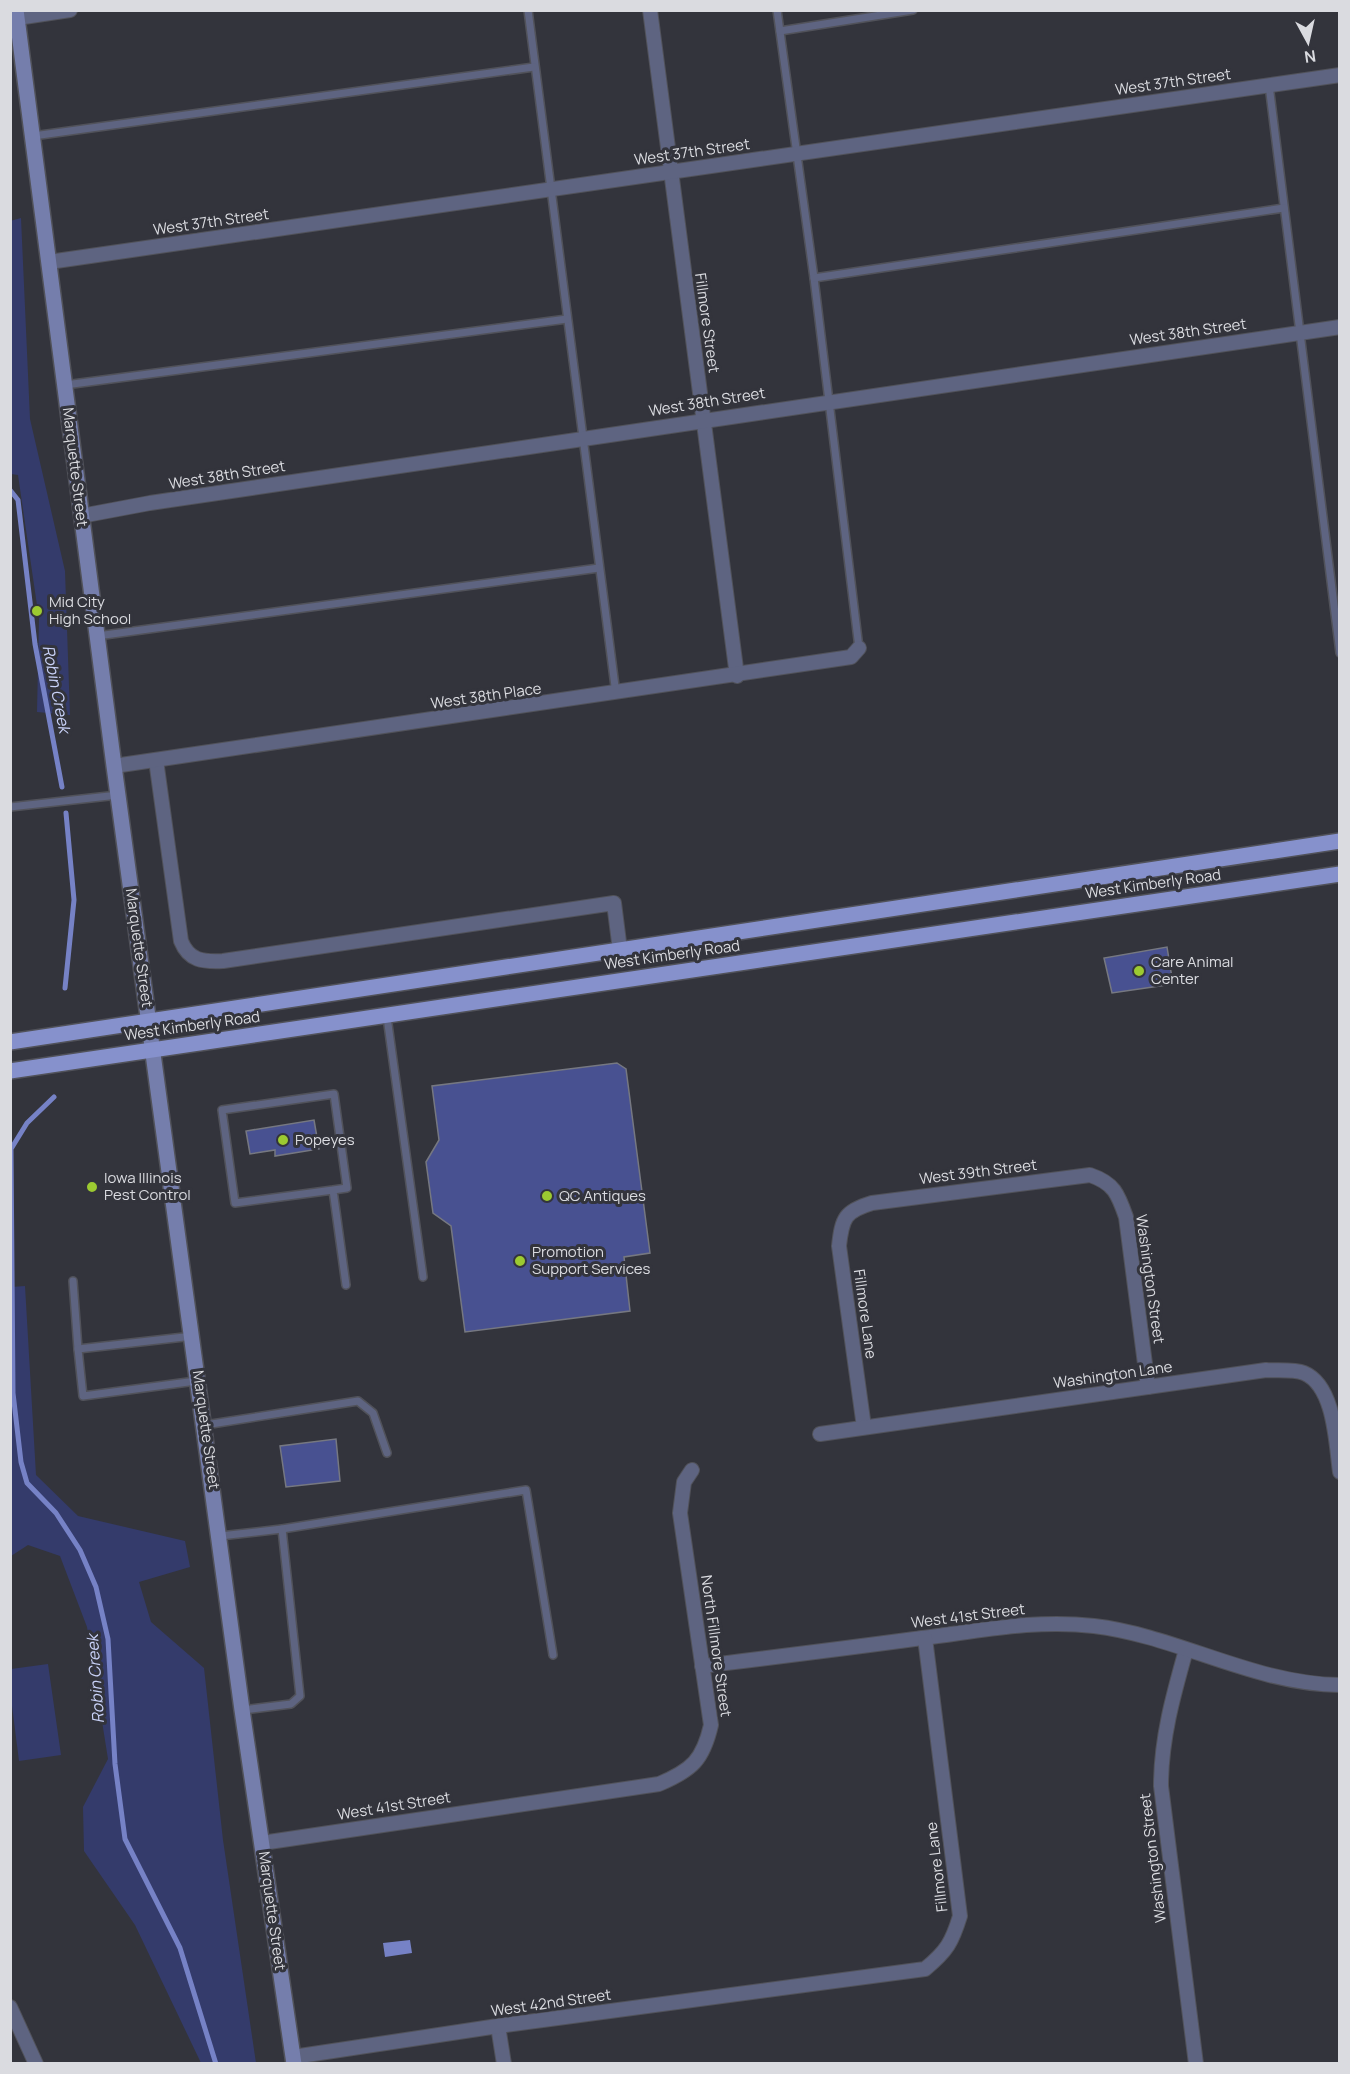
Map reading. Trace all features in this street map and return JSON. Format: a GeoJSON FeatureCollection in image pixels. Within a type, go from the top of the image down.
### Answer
{"type":"FeatureCollection","features":[{"type":"Feature","properties":{"kind":"main road","name":"Marquette Street"},"geometry":{"type":"LineString","coordinates":[[16,14],[114,766],[242,1710],[294,2060]]}},
{"type":"Feature","properties":{"kind":"main road","name":"West Kimberly Road"},"geometry":{"type":"LineString","coordinates":[[10,1042],[1340,841]]}},
{"type":"Feature","properties":{"kind":"main road","name":"West Kimberly Road"},"geometry":{"type":"LineString","coordinates":[[10,1071],[387,1017],[1340,874]]}},
{"type":"Feature","properties":{"kind":"street"},"geometry":{"type":"LineString","coordinates":[[16,14],[70,10]]}},
{"type":"Feature","properties":{"kind":"street","name":"Fillmore Street"},"geometry":{"type":"LineString","coordinates":[[650,10],[737,676]]}},
{"type":"Feature","properties":{"kind":"street","name":"West 37th Street"},"geometry":{"type":"LineString","coordinates":[[49,262],[1340,75]]}},
{"type":"Feature","properties":{"kind":"street","name":"West 38th Street"},"geometry":{"type":"LineString","coordinates":[[81,516],[150,503],[829,400],[1340,327]]}},
{"type":"Feature","properties":{"kind":"street","name":"West 38th Place"},"geometry":{"type":"LineString","coordinates":[[114,766],[737,676],[851,657],[859,648]]}},
{"type":"Feature","properties":{"kind":"street","name":"West Kimberly Road"},"geometry":{"type":"LineString","coordinates":[[156,760],[181,941],[185,951],[194,958],[204,962],[223,961],[614,903],[620,950]]}},
{"type":"Feature","properties":{"kind":"street","name":"West 39th Street"},"geometry":{"type":"LineString","coordinates":[[852,1209],[872,1203],[1090,1175],[1107,1181]]}},
{"type":"Feature","properties":{"kind":"street","name":"Washington Street"},"geometry":{"type":"LineString","coordinates":[[1107,1181],[1120,1199],[1126,1217],[1148,1387]]}},
{"type":"Feature","properties":{"kind":"street","name":"Fillmore Lane"},"geometry":{"type":"LineString","coordinates":[[852,1209],[842,1224],[839,1246],[864,1427]]}},
{"type":"Feature","properties":{"kind":"street","name":"Washington Lane"},"geometry":{"type":"LineString","coordinates":[[820,1434],[1266,1370],[1304,1374],[1324,1391],[1340,1472]]}},
{"type":"Feature","properties":{"kind":"street","name":"North Fillmore Street"},"geometry":{"type":"LineString","coordinates":[[531,1802],[659,1784],[681,1775],[695,1763],[705,1749],[711,1725],[680,1513],[684,1482],[692,1470]]}},
{"type":"Feature","properties":{"kind":"street","name":"West 41st Street"},"geometry":{"type":"LineString","coordinates":[[702,1666],[1020,1624],[1094,1626],[1186,1650],[1240,1669],[1294,1682],[1340,1686]]}},
{"type":"Feature","properties":{"kind":"street","name":"Fillmore Lane"},"geometry":{"type":"LineString","coordinates":[[813,1983],[926,1969],[943,1954],[953,1940],[960,1916],[925,1638]]}},
{"type":"Feature","properties":{"kind":"street","name":"Washington Street"},"geometry":{"type":"LineString","coordinates":[[1186,1650],[1171,1702],[1161,1752],[1161,1786],[1196,2064]]}},
{"type":"Feature","properties":{"kind":"street","name":"West 41st Street"},"geometry":{"type":"LineString","coordinates":[[262,1843],[531,1802]]}},
{"type":"Feature","properties":{"kind":"street","name":"West 42nd Street"},"geometry":{"type":"LineString","coordinates":[[294,2060],[498,2026],[813,1983]]}},
{"type":"Feature","properties":{"kind":"street"},"geometry":{"type":"LineString","coordinates":[[10,2007],[36,2064]]}},
{"type":"Feature","properties":{"kind":"street"},"geometry":{"type":"LineString","coordinates":[[498,2026],[504,2064]]}},
{"type":"Feature","properties":{"kind":"lane"},"geometry":{"type":"LineString","coordinates":[[528,10],[616,694]]}},
{"type":"Feature","properties":{"kind":"lane"},"geometry":{"type":"LineString","coordinates":[[777,10],[814,278],[859,648]]}},
{"type":"Feature","properties":{"kind":"lane"},"geometry":{"type":"LineString","coordinates":[[780,31],[913,10]]}},
{"type":"Feature","properties":{"kind":"lane"},"geometry":{"type":"LineString","coordinates":[[33,136],[534,66]]}},
{"type":"Feature","properties":{"kind":"lane"},"geometry":{"type":"LineString","coordinates":[[1269,85],[1340,652]]}},
{"type":"Feature","properties":{"kind":"lane"},"geometry":{"type":"LineString","coordinates":[[814,278],[1284,208]]}},
{"type":"Feature","properties":{"kind":"lane"},"geometry":{"type":"LineString","coordinates":[[65,386],[567,319]]}},
{"type":"Feature","properties":{"kind":"lane"},"geometry":{"type":"LineString","coordinates":[[97,636],[599,568]]}},
{"type":"Feature","properties":{"kind":"lane"},"geometry":{"type":"LineString","coordinates":[[10,807],[118,795]]}},
{"type":"Feature","properties":{"kind":"lane"},"geometry":{"type":"LineString","coordinates":[[387,1017],[423,1277]]}},
{"type":"Feature","properties":{"kind":"lane"},"geometry":{"type":"LineString","coordinates":[[334,1094],[347,1188],[333,1190],[235,1203],[222,1110],[334,1094]]}},
{"type":"Feature","properties":{"kind":"lane"},"geometry":{"type":"LineString","coordinates":[[333,1190],[346,1285]]}},
{"type":"Feature","properties":{"kind":"lane"},"geometry":{"type":"LineString","coordinates":[[73,1281],[83,1396],[199,1381]]}},
{"type":"Feature","properties":{"kind":"lane"},"geometry":{"type":"LineString","coordinates":[[78,1349],[193,1336]]}},
{"type":"Feature","properties":{"kind":"lane"},"geometry":{"type":"LineString","coordinates":[[205,1425],[358,1401],[373,1413],[387,1454]]}},
{"type":"Feature","properties":{"kind":"lane"},"geometry":{"type":"LineString","coordinates":[[220,1536],[282,1529],[526,1490],[553,1655]]}},
{"type":"Feature","properties":{"kind":"lane"},"geometry":{"type":"LineString","coordinates":[[242,1710],[291,1704],[300,1696],[282,1529]]}},
{"type":"Feature","properties":{"kind":"shaded area"},"geometry":{"type":"Polygon","coordinates":[[[21,218],[30,419],[65,571],[70,715],[37,712],[39,619],[18,475],[11,474],[10,221],[21,218]]]}},
{"type":"Feature","properties":{"kind":"shaded area"},"geometry":{"type":"Polygon","coordinates":[[[25,1286],[36,1475],[78,1516],[185,1541],[190,1567],[139,1582],[151,1622],[204,1668],[223,1840],[256,2063],[201,2063],[135,1925],[84,1851],[83,1807],[108,1759],[87,1627],[60,1556],[28,1545],[11,1556],[11,1287],[25,1286]]]}},
{"type":"Feature","properties":{"kind":"shaded area"},"geometry":{"type":"Polygon","coordinates":[[[48,1664],[61,1755],[19,1761],[11,1698],[11,1669],[48,1664]]]}},
{"type":"Feature","properties":{"kind":"shaded area"},"geometry":{"type":"Polygon","coordinates":[[[410,1940],[412,1953],[385,1957],[383,1943],[410,1940]]]}},
{"type":"Feature","properties":{"kind":"building","name":"Care Animal Center"},"geometry":{"type":"Polygon","coordinates":[[[1167,947],[1173,984],[1112,993],[1104,958],[1167,947]]]}},
{"type":"Feature","properties":{"kind":"building"},"geometry":{"type":"Polygon","coordinates":[[[617,1063],[626,1069],[650,1253],[624,1257],[630,1311],[465,1332],[451,1226],[433,1213],[426,1162],[439,1140],[432,1086],[617,1063]]]}},
{"type":"Feature","properties":{"kind":"building","name":"Popeyes"},"geometry":{"type":"Polygon","coordinates":[[[314,1120],[319,1149],[275,1156],[275,1150],[250,1154],[246,1131],[314,1120]]]}},
{"type":"Feature","properties":{"kind":"building"},"geometry":{"type":"Polygon","coordinates":[[[336,1439],[340,1481],[286,1487],[280,1446],[336,1439]]]}},
{"type":"Feature","properties":{"kind":"waterway","name":"Robin Creek"},"geometry":{"type":"LineString","coordinates":[[10,490],[18,500],[35,644],[62,787]]}},
{"type":"Feature","properties":{"kind":"waterway","name":"Robin Creek"},"geometry":{"type":"LineString","coordinates":[[65,988],[74,900],[66,813]]}},
{"type":"Feature","properties":{"kind":"waterway","name":"Robin Creek"},"geometry":{"type":"LineString","coordinates":[[54,1097],[27,1123],[11,1149],[13,1393],[21,1462],[27,1483],[56,1513],[80,1550],[96,1587],[108,1639],[115,1764],[125,1839],[180,1948],[216,2064]]}},
{"type":"Feature","properties":{"kind":"place","name":"Mid City High School"},"geometry":{"type":"Point","coordinates":[37,611]}},
{"type":"Feature","properties":{"kind":"place","name":"Care Animal Center"},"geometry":{"type":"Point","coordinates":[1139,971]}},
{"type":"Feature","properties":{"kind":"place","name":"Popeyes"},"geometry":{"type":"Point","coordinates":[283,1140]}},
{"type":"Feature","properties":{"kind":"place","name":"Iowa Illinois Pest Control"},"geometry":{"type":"Point","coordinates":[92,1187]}},
{"type":"Feature","properties":{"kind":"place","name":"QC Antiques"},"geometry":{"type":"Point","coordinates":[547,1196]}},
{"type":"Feature","properties":{"kind":"place","name":"Promotion Support Services"},"geometry":{"type":"Point","coordinates":[520,1261]}}]}
